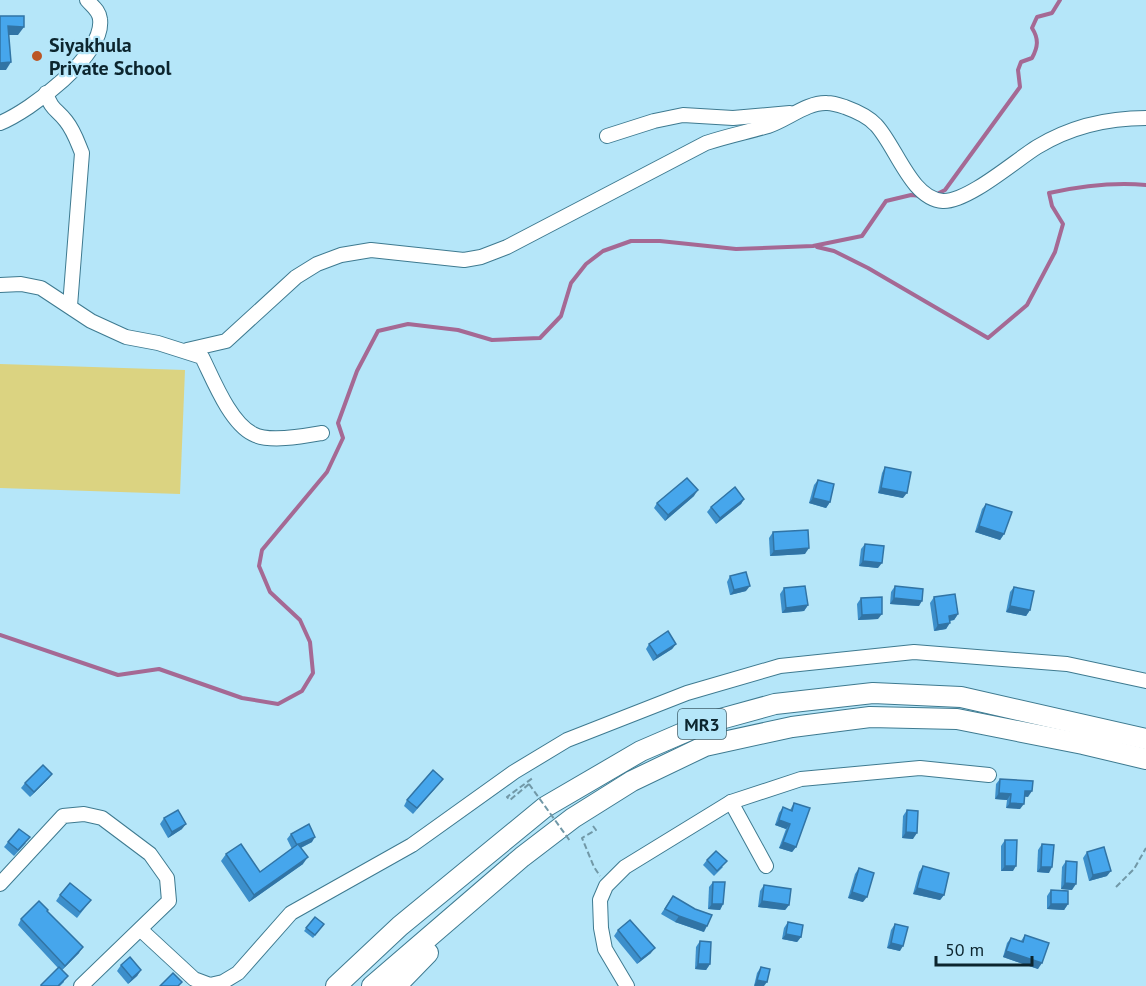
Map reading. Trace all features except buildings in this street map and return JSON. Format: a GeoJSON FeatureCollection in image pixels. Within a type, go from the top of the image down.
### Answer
{"type":"FeatureCollection","features":[{"type":"Feature","properties":{"kind":"highway","name":"MR3"},"geometry":{"type":"LineString","coordinates":[[336,986],[400,926],[545,807],[641,751],[706,723],[775,704],[873,693],[961,698],[1146,739]]}},
{"type":"Feature","properties":{"kind":"highway","name":"MR3"},"geometry":{"type":"LineString","coordinates":[[372,986],[522,857],[573,818],[632,780],[705,746],[792,727],[870,717],[957,719],[1146,759]]}},
{"type":"Feature","properties":{"kind":"highway"},"geometry":{"type":"LineString","coordinates":[[396,986],[522,857]]}},
{"type":"Feature","properties":{"kind":"highway"},"geometry":{"type":"LineString","coordinates":[[322,986],[400,926]]}},
{"type":"Feature","properties":{"kind":"street"},"geometry":{"type":"LineString","coordinates":[[0,123],[12,118],[46,93],[83,60],[97,39],[100,20],[97,10],[87,0]]}},
{"type":"Feature","properties":{"kind":"street"},"geometry":{"type":"LineString","coordinates":[[46,93],[51,106],[74,132],[82,153],[70,306]]}},
{"type":"Feature","properties":{"kind":"street"},"geometry":{"type":"LineString","coordinates":[[187,350],[226,342],[278,291],[317,264],[341,255],[371,249],[464,260],[481,257],[507,247],[706,143],[735,133],[769,126],[819,103],[828,103],[857,111],[874,123],[886,138],[911,180],[922,192],[943,201],[950,201],[964,195],[1000,174],[1038,146],[1079,127],[1107,120],[1146,118]]}},
{"type":"Feature","properties":{"kind":"street"},"geometry":{"type":"LineString","coordinates":[[607,136],[654,121],[683,115],[742,118],[798,112]]}},
{"type":"Feature","properties":{"kind":"street"},"geometry":{"type":"LineString","coordinates":[[0,285],[21,284],[41,288],[91,321],[126,337],[187,350],[202,357],[238,423],[254,435],[273,438],[322,433]]}},
{"type":"Feature","properties":{"kind":"street"},"geometry":{"type":"LineString","coordinates":[[141,930],[194,979],[210,985],[224,982],[238,973],[291,913],[412,845],[514,772],[567,740],[687,693],[780,666],[914,652],[1067,664],[1146,681]]}},
{"type":"Feature","properties":{"kind":"street"},"geometry":{"type":"LineString","coordinates":[[627,986],[605,949],[601,928],[600,900],[606,886],[625,867],[731,802],[801,779],[920,768],[989,775]]}},
{"type":"Feature","properties":{"kind":"street"},"geometry":{"type":"LineString","coordinates":[[731,802],[766,866]]}},
{"type":"Feature","properties":{"kind":"street"},"geometry":{"type":"LineString","coordinates":[[0,884],[63,816],[84,814],[102,818],[150,854],[166,878],[169,901],[81,986]]}},
{"type":"Feature","properties":{"kind":"path"},"geometry":{"type":"LineString","coordinates":[[534,777],[507,797],[510,800],[529,784],[570,841],[577,835]]}},
{"type":"Feature","properties":{"kind":"path"},"geometry":{"type":"LineString","coordinates":[[585,830],[593,825],[596,830],[582,838],[594,867],[606,886]]}},
{"type":"Feature","properties":{"kind":"path"},"geometry":{"type":"LineString","coordinates":[[1116,887],[1134,869],[1146,848]]}},
{"type":"Feature","properties":{"kind":"shaded area"},"geometry":{"type":"Polygon","coordinates":[[[0,364],[185,370],[180,494],[0,488],[0,364]]]}},
{"type":"Feature","properties":{"kind":"waterway"},"geometry":{"type":"LineString","coordinates":[[935,195],[945,190],[1020,87],[1018,70],[1021,62],[1032,58],[1036,47],[1037,39],[1032,28],[1037,17],[1052,13],[1060,0]]}},
{"type":"Feature","properties":{"kind":"waterway"},"geometry":{"type":"LineString","coordinates":[[817,247],[834,251],[868,268],[988,338],[1027,305],[1055,252],[1063,224],[1052,206],[1049,193],[1097,185],[1146,185]]}},
{"type":"Feature","properties":{"kind":"waterway"},"geometry":{"type":"LineString","coordinates":[[0,635],[118,675],[159,669],[242,698],[278,704],[302,691],[313,673],[310,642],[300,620],[270,592],[259,566],[262,550],[327,472],[343,438],[338,423],[357,371],[378,331],[408,324],[458,330],[492,340],[540,338],[561,316],[571,283],[586,264],[603,251],[631,241],[660,241],[736,249],[813,246],[862,236],[886,201],[911,195],[922,196]]}},
{"type":"Feature","properties":{"kind":"place","name":"Siyakhula Private School"},"geometry":{"type":"Point","coordinates":[37,56]}}]}
